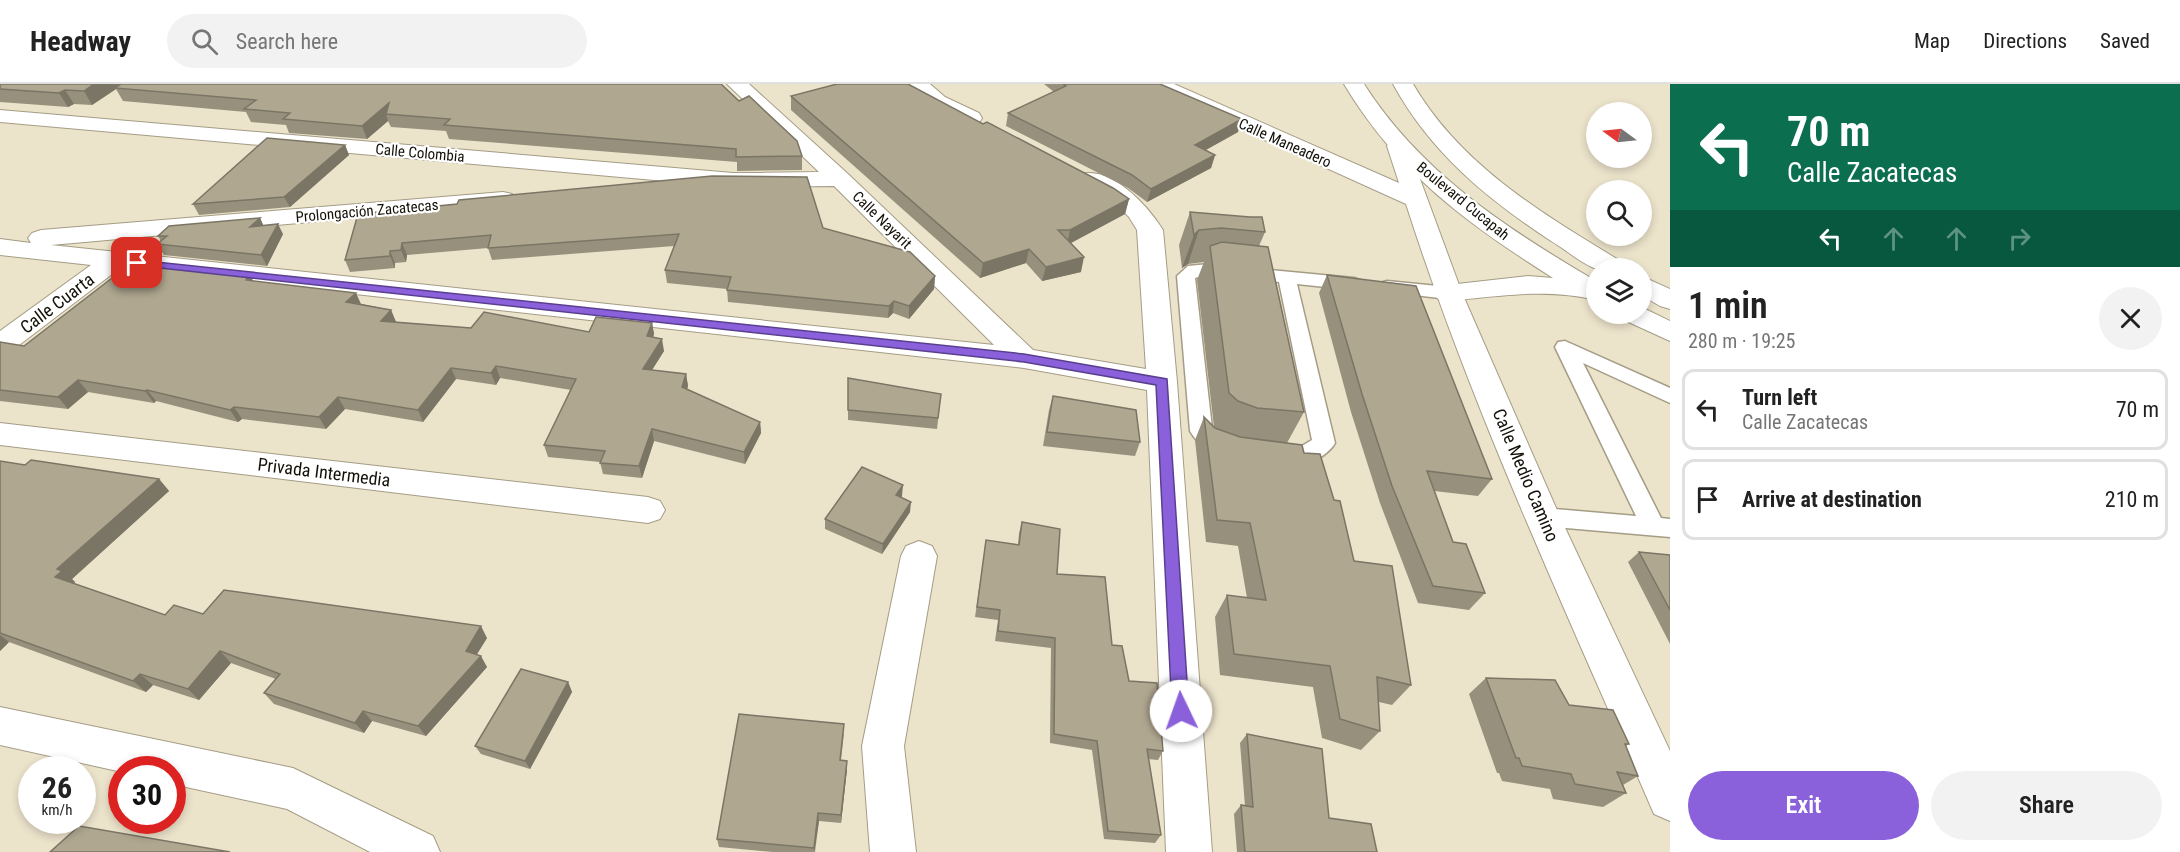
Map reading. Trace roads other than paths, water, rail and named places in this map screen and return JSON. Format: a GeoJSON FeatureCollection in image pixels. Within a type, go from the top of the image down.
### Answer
{"type":"FeatureCollection","features":[{"type":"Feature","properties":{"kind":"street","name":"Calle Nayarit"},"geometry":{"type":"LineString","coordinates":[[737,84],[840,179],[1024,358]]}},
{"type":"Feature","properties":{"kind":"street","name":"Calle Maneadero"},"geometry":{"type":"LineString","coordinates":[[1157,84],[1414,199]]}},
{"type":"Feature","properties":{"kind":"street","name":"Boulevard Cucapah"},"geometry":{"type":"LineString","coordinates":[[1354,84],[1367,107],[1398,146],[1450,193],[1508,236],[1586,286]]}},
{"type":"Feature","properties":{"kind":"street","name":"Boulevard Cucapah"},"geometry":{"type":"LineString","coordinates":[[1403,84],[1423,118],[1439,139],[1460,158],[1531,216],[1597,258]]}},
{"type":"Feature","properties":{"kind":"street"},"geometry":{"type":"LineString","coordinates":[[912,86],[991,129]]}},
{"type":"Feature","properties":{"kind":"street","name":"Calle Colombia"},"geometry":{"type":"LineString","coordinates":[[0,116],[733,180],[840,179]]}},
{"type":"Feature","properties":{"kind":"street","name":"Calle Medio Camino"},"geometry":{"type":"LineString","coordinates":[[1398,146],[1414,199],[1448,293],[1543,517],[1670,799]]}},
{"type":"Feature","properties":{"kind":"street"},"geometry":{"type":"LineString","coordinates":[[1066,167],[1119,195],[1139,210],[1150,230],[1162,382],[1189,852]]}},
{"type":"Feature","properties":{"kind":"street"},"geometry":{"type":"LineString","coordinates":[[603,191],[733,180]]}},
{"type":"Feature","properties":{"kind":"street","name":"Prolongación Zacatecas"},"geometry":{"type":"LineString","coordinates":[[0,241],[520,198]]}},
{"type":"Feature","properties":{"kind":"street"},"geometry":{"type":"LineString","coordinates":[[0,247],[1024,358],[1162,382]]}},
{"type":"Feature","properties":{"kind":"street","name":"Calle Cuarta"},"geometry":{"type":"LineString","coordinates":[[0,345],[114,261]]}},
{"type":"Feature","properties":{"kind":"street"},"geometry":{"type":"LineString","coordinates":[[1448,293],[1528,284],[1586,290]]}},
{"type":"Feature","properties":{"kind":"street"},"geometry":{"type":"LineString","coordinates":[[1652,290],[1670,300]]}},
{"type":"Feature","properties":{"kind":"street"},"geometry":{"type":"LineString","coordinates":[[1652,323],[1670,332]]}},
{"type":"Feature","properties":{"kind":"street","name":"Privada Intermedia"},"geometry":{"type":"LineString","coordinates":[[0,435],[648,510]]}},
{"type":"Feature","properties":{"kind":"street"},"geometry":{"type":"LineString","coordinates":[[893,852],[883,746],[919,556]]}},
{"type":"Feature","properties":{"kind":"street"},"geometry":{"type":"LineString","coordinates":[[0,726],[293,789],[417,852]]}},
{"type":"Feature","properties":{"kind":"lane"},"geometry":{"type":"LineString","coordinates":[[1287,278],[1324,443],[1298,459],[1248,453],[1213,443],[1201,431],[1186,276],[1194,270],[1209,269],[1448,293]]}},
{"type":"Feature","properties":{"kind":"lane"},"geometry":{"type":"LineString","coordinates":[[1661,527],[1565,347],[1670,396]]}},
{"type":"Feature","properties":{"kind":"lane"},"geometry":{"type":"LineString","coordinates":[[1543,517],[1661,527]]}}]}
